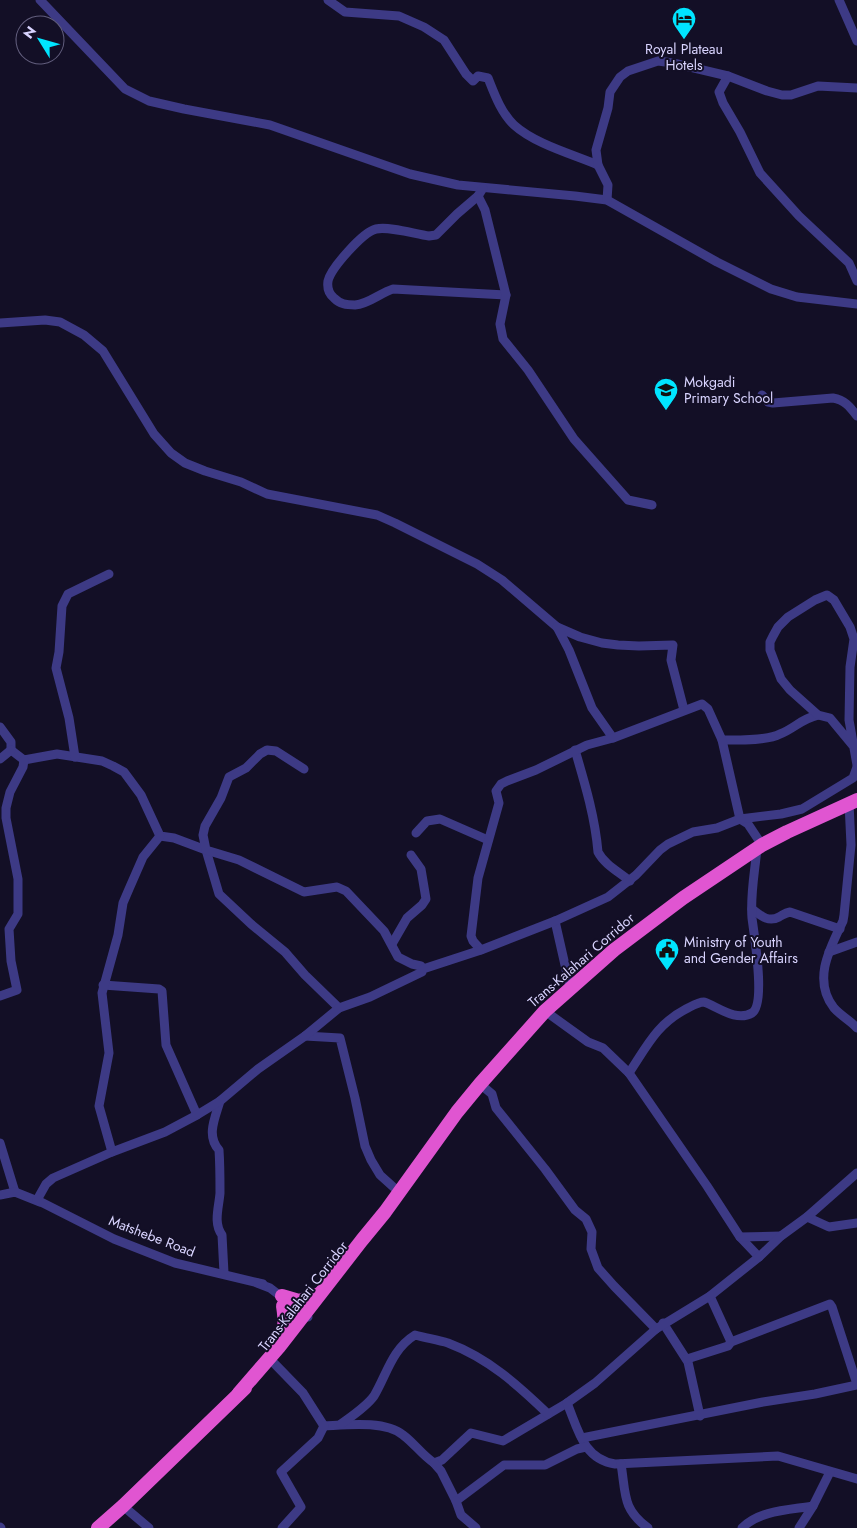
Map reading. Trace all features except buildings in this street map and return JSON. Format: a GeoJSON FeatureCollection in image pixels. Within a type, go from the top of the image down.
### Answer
{"type":"FeatureCollection","features":[{"type":"Feature","properties":{"kind":"highway","name":"Trans-Kalahari Corridor"},"geometry":{"type":"LineString","coordinates":[[305,1318],[320,1293],[400,1193],[480,1084],[545,1011],[570,987],[652,921],[760,847],[853,801]]}},
{"type":"Feature","properties":{"kind":"highway","name":"Trans-Kalahari Corridor"},"geometry":{"type":"LineString","coordinates":[[98,1528],[124,1506],[271,1360],[366,1242],[385,1212]]}},
{"type":"Feature","properties":{"kind":"highway"},"geometry":{"type":"LineString","coordinates":[[271,1360],[286,1322],[282,1301],[299,1301],[320,1293]]}},
{"type":"Feature","properties":{"kind":"street"},"geometry":{"type":"LineString","coordinates":[[40,0],[125,89],[148,101],[270,125],[410,174],[458,184],[481,192],[575,196],[607,200],[717,262],[771,289],[797,297],[857,304]]}},
{"type":"Feature","properties":{"kind":"street"},"geometry":{"type":"LineString","coordinates":[[328,0],[345,12],[399,16],[424,27],[444,40],[471,79],[473,80],[478,76],[488,78],[502,108],[513,125],[533,138],[598,165]]}},
{"type":"Feature","properties":{"kind":"street"},"geometry":{"type":"LineString","coordinates":[[839,0],[857,41]]}},
{"type":"Feature","properties":{"kind":"street"},"geometry":{"type":"LineString","coordinates":[[607,200],[608,185],[598,165],[596,150],[608,108],[610,92],[620,77],[628,71],[658,61],[728,76],[782,95],[791,95],[818,86],[857,88]]}},
{"type":"Feature","properties":{"kind":"street"},"geometry":{"type":"LineString","coordinates":[[728,76],[719,92],[760,173],[798,216],[849,263],[857,281]]}},
{"type":"Feature","properties":{"kind":"street"},"geometry":{"type":"LineString","coordinates":[[481,192],[501,282],[506,295],[500,324],[503,339],[528,370],[574,438],[628,500],[652,505]]}},
{"type":"Feature","properties":{"kind":"street"},"geometry":{"type":"LineString","coordinates":[[481,192],[436,235],[429,236],[377,228],[369,231],[333,270],[328,280],[327,288],[332,296],[342,304],[354,305],[365,303],[386,291],[394,289],[506,295]]}},
{"type":"Feature","properties":{"kind":"street"},"geometry":{"type":"LineString","coordinates":[[0,323],[45,320],[60,322],[84,335],[103,350],[154,434],[171,453],[185,463],[241,482],[267,494],[377,515],[477,564],[502,580],[557,627],[580,637],[602,643],[639,646],[673,645],[671,660],[684,710]]}},
{"type":"Feature","properties":{"kind":"street"},"geometry":{"type":"LineString","coordinates":[[762,395],[768,402],[840,399],[857,416]]}},
{"type":"Feature","properties":{"kind":"street"},"geometry":{"type":"LineString","coordinates":[[75,757],[56,668],[59,652],[61,614],[64,599],[68,594],[109,574]]}},
{"type":"Feature","properties":{"kind":"street"},"geometry":{"type":"LineString","coordinates":[[37,1200],[46,1184],[53,1178],[112,1152],[166,1132],[198,1115],[220,1101],[258,1069],[305,1036],[340,1008],[408,979],[422,972],[423,969],[481,950],[555,921],[608,897],[630,881],[668,844],[693,832],[717,828],[740,819],[781,814],[802,809],[853,778],[857,766],[854,747],[849,720],[849,689],[854,639],[850,627],[834,600],[827,595],[815,600],[788,617],[778,627],[770,642],[770,650],[781,679],[790,690],[818,715],[830,718],[854,747]]}},
{"type":"Feature","properties":{"kind":"street"},"geometry":{"type":"LineString","coordinates":[[557,627],[569,650],[592,708],[613,738]]}},
{"type":"Feature","properties":{"kind":"street"},"geometry":{"type":"LineString","coordinates":[[481,950],[473,941],[472,936],[478,878],[499,803],[496,791],[500,784],[544,766],[587,744],[613,738],[702,704],[707,706],[722,740],[740,819],[748,824],[760,847],[752,908],[758,962],[758,1000],[756,1008],[751,1013],[733,1014],[704,1002],[671,1018],[653,1035],[629,1073]]}},
{"type":"Feature","properties":{"kind":"street"},"geometry":{"type":"LineString","coordinates":[[722,740],[780,735],[808,718],[818,715]]}},
{"type":"Feature","properties":{"kind":"street"},"geometry":{"type":"LineString","coordinates":[[0,727],[11,742],[11,750]]}},
{"type":"Feature","properties":{"kind":"street"},"geometry":{"type":"LineString","coordinates":[[11,750],[24,760],[57,754],[102,761],[124,772],[141,795],[160,836]]}},
{"type":"Feature","properties":{"kind":"street"},"geometry":{"type":"LineString","coordinates":[[0,759],[11,750]]}},
{"type":"Feature","properties":{"kind":"street"},"geometry":{"type":"LineString","coordinates":[[304,769],[276,751],[267,750],[260,754],[246,768],[229,777],[203,835],[220,894],[251,924],[285,952],[305,976],[340,1008]]}},
{"type":"Feature","properties":{"kind":"street"},"geometry":{"type":"LineString","coordinates":[[575,750],[588,791],[598,852],[607,864],[630,881]]}},
{"type":"Feature","properties":{"kind":"street"},"geometry":{"type":"LineString","coordinates":[[0,996],[17,990],[4,930],[18,914],[19,895],[6,808],[10,792],[23,767],[24,760]]}},
{"type":"Feature","properties":{"kind":"street"},"geometry":{"type":"LineString","coordinates":[[853,801],[849,878],[844,915],[824,968],[825,994],[834,1008],[857,1027]]}},
{"type":"Feature","properties":{"kind":"street"},"geometry":{"type":"LineString","coordinates":[[416,834],[427,821],[440,819],[488,840]]}},
{"type":"Feature","properties":{"kind":"street"},"geometry":{"type":"LineString","coordinates":[[160,836],[174,838],[239,860],[304,892],[337,887],[346,891],[384,931],[392,944],[394,952],[412,964],[421,966],[423,969]]}},
{"type":"Feature","properties":{"kind":"street"},"geometry":{"type":"LineString","coordinates":[[112,1152],[99,1106],[109,1053],[103,1012],[103,985],[118,935],[123,903],[143,857],[160,836]]}},
{"type":"Feature","properties":{"kind":"street"},"geometry":{"type":"LineString","coordinates":[[392,944],[408,918],[422,906],[426,899],[421,869],[411,855]]}},
{"type":"Feature","properties":{"kind":"street"},"geometry":{"type":"LineString","coordinates":[[752,908],[766,918],[773,920],[786,912],[790,912],[840,929]]}},
{"type":"Feature","properties":{"kind":"street"},"geometry":{"type":"LineString","coordinates":[[555,921],[570,987]]}},
{"type":"Feature","properties":{"kind":"street"},"geometry":{"type":"LineString","coordinates":[[829,952],[857,942]]}},
{"type":"Feature","properties":{"kind":"street"},"geometry":{"type":"LineString","coordinates":[[103,985],[159,988],[162,991],[166,1045],[198,1115]]}},
{"type":"Feature","properties":{"kind":"street"},"geometry":{"type":"LineString","coordinates":[[545,1011],[588,1042],[607,1051],[629,1073],[708,1186],[740,1237],[759,1257]]}},
{"type":"Feature","properties":{"kind":"street"},"geometry":{"type":"LineString","coordinates":[[305,1036],[340,1038],[356,1098],[365,1146],[380,1175],[400,1193]]}},
{"type":"Feature","properties":{"kind":"street"},"geometry":{"type":"LineString","coordinates":[[480,1084],[492,1094],[496,1108],[575,1210],[586,1219],[592,1232],[591,1249],[598,1268],[614,1286],[659,1326],[687,1360],[700,1416]]}},
{"type":"Feature","properties":{"kind":"street"},"geometry":{"type":"LineString","coordinates":[[220,1101],[212,1135],[214,1144],[220,1150],[220,1193],[217,1215],[219,1231],[222,1235],[224,1273]]}},
{"type":"Feature","properties":{"kind":"street"},"geometry":{"type":"LineString","coordinates":[[0,1143],[15,1192]]}},
{"type":"Feature","properties":{"kind":"street"},"geometry":{"type":"LineString","coordinates":[[434,1463],[442,1460],[471,1433],[504,1441],[566,1403],[595,1383],[659,1326],[710,1296],[759,1257],[781,1236],[808,1217],[857,1173]]}},
{"type":"Feature","properties":{"kind":"street"},"geometry":{"type":"LineString","coordinates":[[0,1196],[15,1192],[37,1200],[114,1239],[175,1263],[224,1273],[263,1284],[305,1318]]}},
{"type":"Feature","properties":{"kind":"street"},"geometry":{"type":"LineString","coordinates":[[808,1217],[829,1227],[857,1223]]}},
{"type":"Feature","properties":{"kind":"street"},"geometry":{"type":"LineString","coordinates":[[740,1237],[781,1236]]}},
{"type":"Feature","properties":{"kind":"street","name":"Matshebe Road"},"geometry":{"type":"LineString","coordinates":[[175,1263],[263,1284]]}},
{"type":"Feature","properties":{"kind":"street"},"geometry":{"type":"LineString","coordinates":[[710,1296],[731,1342]]}},
{"type":"Feature","properties":{"kind":"street"},"geometry":{"type":"LineString","coordinates":[[582,1438],[857,1384],[831,1305],[731,1342],[728,1346],[687,1360]]}},
{"type":"Feature","properties":{"kind":"street"},"geometry":{"type":"LineString","coordinates":[[341,1424],[360,1410],[373,1397],[390,1362],[406,1340],[414,1335],[448,1344],[488,1363],[514,1382],[548,1414]]}},
{"type":"Feature","properties":{"kind":"street"},"geometry":{"type":"LineString","coordinates":[[271,1360],[303,1393],[324,1426]]}},
{"type":"Feature","properties":{"kind":"street"},"geometry":{"type":"LineString","coordinates":[[566,1403],[586,1447],[600,1460],[610,1464],[768,1455],[783,1457],[857,1479]]}},
{"type":"Feature","properties":{"kind":"street"},"geometry":{"type":"LineString","coordinates":[[324,1426],[341,1424],[393,1429],[402,1433],[441,1471],[461,1515],[476,1528]]}},
{"type":"Feature","properties":{"kind":"street"},"geometry":{"type":"LineString","coordinates":[[282,1528],[301,1507],[281,1472],[318,1438],[324,1426]]}},
{"type":"Feature","properties":{"kind":"street"},"geometry":{"type":"LineString","coordinates":[[456,1501],[504,1465],[545,1465],[577,1449],[586,1447]]}},
{"type":"Feature","properties":{"kind":"street"},"geometry":{"type":"LineString","coordinates":[[621,1464],[627,1505],[630,1512],[648,1528]]}},
{"type":"Feature","properties":{"kind":"street"},"geometry":{"type":"LineString","coordinates":[[800,1528],[830,1472]]}},
{"type":"Feature","properties":{"kind":"street"},"geometry":{"type":"LineString","coordinates":[[124,1506],[149,1528]]}},
{"type":"Feature","properties":{"kind":"street"},"geometry":{"type":"LineString","coordinates":[[742,1528],[750,1520],[760,1516],[813,1506]]}},
{"type":"Feature","properties":{"kind":"place","name":"Royal Plateau Hotels"},"geometry":{"type":"Point","coordinates":[684,40]}},
{"type":"Feature","properties":{"kind":"place","name":"Mokgadi Primary School"},"geometry":{"type":"Point","coordinates":[666,411]}},
{"type":"Feature","properties":{"kind":"place","name":"Ministry of Youth and Gender Affairs"},"geometry":{"type":"Point","coordinates":[667,971]}}]}
